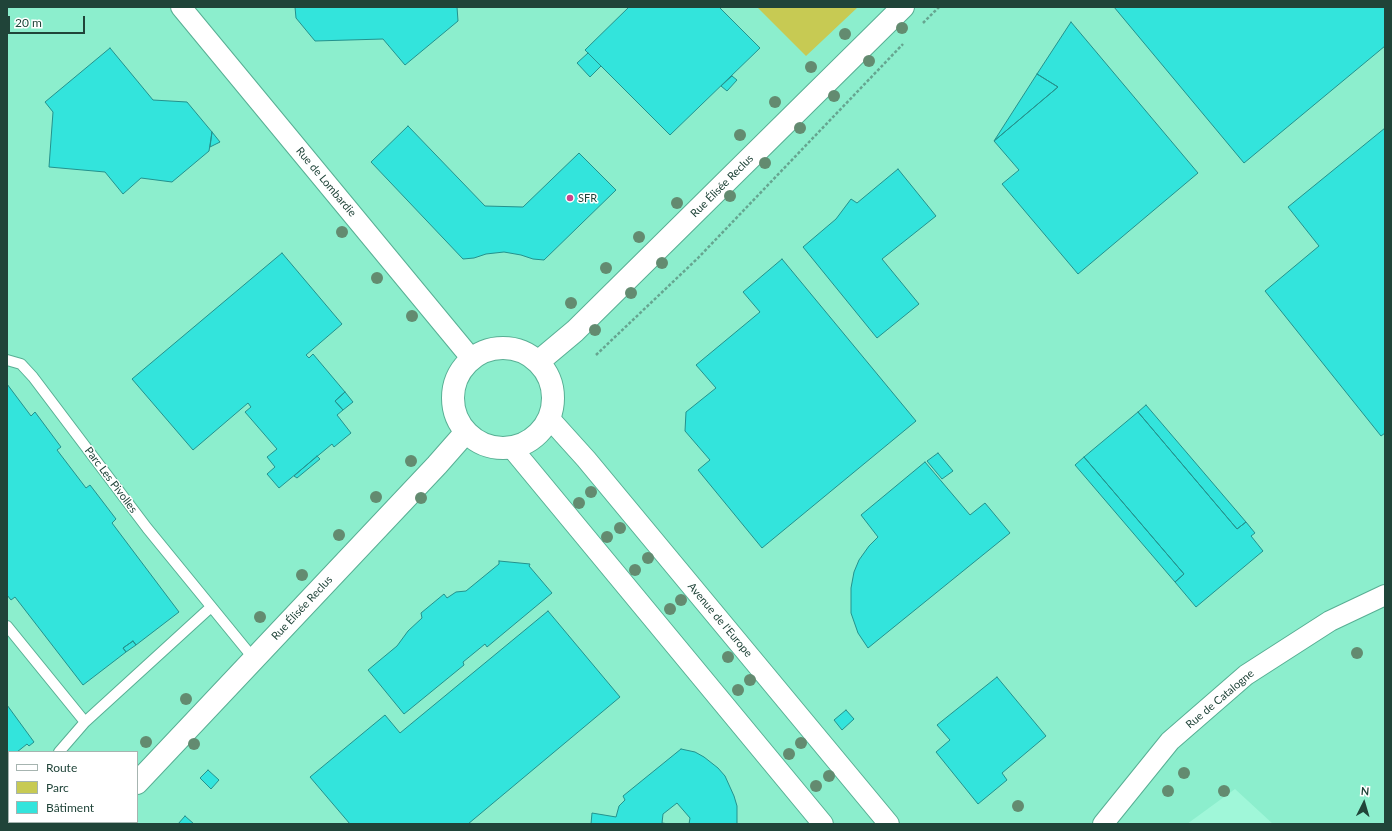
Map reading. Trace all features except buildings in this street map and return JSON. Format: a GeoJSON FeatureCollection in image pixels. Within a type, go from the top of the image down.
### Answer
{"type":"FeatureCollection","features":[{"type":"Feature","properties":{"kind":"street","name":"Rue de Lombardie"},"geometry":{"type":"LineString","coordinates":[[181,7],[471,358]]}},
{"type":"Feature","properties":{"kind":"street","name":"Rue Élisée Reclus"},"geometry":{"type":"LineString","coordinates":[[538,362],[575,331],[903,7]]}},
{"type":"Feature","properties":{"kind":"street"},"geometry":{"type":"LineString","coordinates":[[498,348],[513,348],[527,353],[538,362],[547,374],[552,389],[553,404],[549,418],[540,432],[527,442],[511,447],[494,448],[479,442],[466,432],[456,418],[452,402],[453,386],[460,370],[471,358],[484,351],[498,348]]}},
{"type":"Feature","properties":{"kind":"street","name":"Avenue de l'Europe"},"geometry":{"type":"LineString","coordinates":[[549,418],[586,459],[889,824]]}},
{"type":"Feature","properties":{"kind":"street","name":"Rue Élisée Reclus"},"geometry":{"type":"LineString","coordinates":[[138,782],[466,432]]}},
{"type":"Feature","properties":{"kind":"street"},"geometry":{"type":"LineString","coordinates":[[511,447],[823,824]]}},
{"type":"Feature","properties":{"kind":"street","name":"Rue de Catalogne"},"geometry":{"type":"LineString","coordinates":[[1103,824],[1170,741],[1246,675],[1330,621],[1385,595]]}},
{"type":"Feature","properties":{"kind":"lane","name":"Parc Les Pivolles"},"geometry":{"type":"LineString","coordinates":[[7,360],[21,364],[33,377],[147,528],[254,659]]}},
{"type":"Feature","properties":{"kind":"lane"},"geometry":{"type":"LineString","coordinates":[[60,751],[85,722],[211,607]]}},
{"type":"Feature","properties":{"kind":"lane"},"geometry":{"type":"LineString","coordinates":[[7,626],[85,722]]}},
{"type":"Feature","properties":{"kind":"path"},"geometry":{"type":"LineString","coordinates":[[922,24],[938,7]]}},
{"type":"Feature","properties":{"kind":"path"},"geometry":{"type":"LineString","coordinates":[[596,355],[698,258],[906,41]]}},
{"type":"Feature","properties":{"kind":"shaded area"},"geometry":{"type":"Polygon","coordinates":[[[7,7],[1385,7],[1385,824],[1273,824],[1235,789],[1187,824],[7,824],[7,7]]]}},
{"type":"Feature","properties":{"kind":"green space"},"geometry":{"type":"Polygon","coordinates":[[[757,7],[858,7],[806,56],[757,7]]]}},
{"type":"Feature","properties":{"kind":"place","name":"SFR"},"geometry":{"type":"Point","coordinates":[570,198]}}]}
